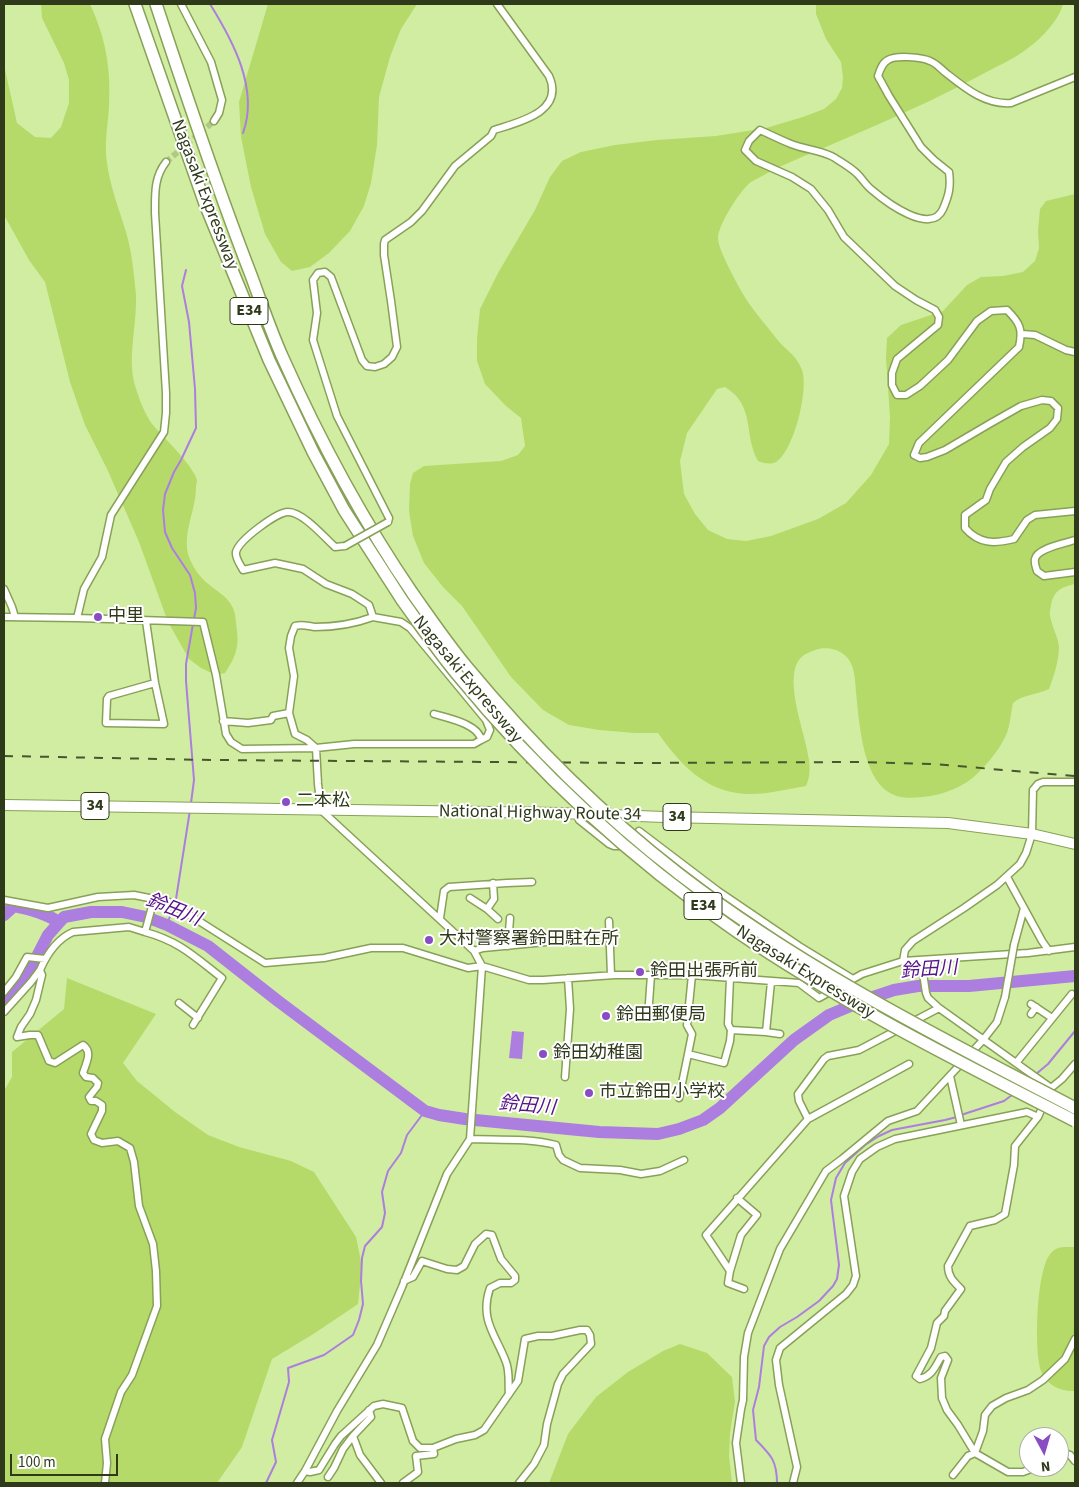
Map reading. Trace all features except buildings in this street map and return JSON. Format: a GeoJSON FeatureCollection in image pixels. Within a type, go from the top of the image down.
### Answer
{"type":"FeatureCollection","features":[{"type":"Feature","properties":{"kind":"highway","name":"Nagasaki Expressway"},"geometry":{"type":"LineString","coordinates":[[135,4],[205,204],[269,360],[313,452],[344,510],[402,600],[456,672],[496,720],[546,773],[611,834],[672,884],[736,931],[830,991],[900,1031],[1075,1122]]}},
{"type":"Feature","properties":{"kind":"highway","name":"Nagasaki Expressway"},"geometry":{"type":"LineString","coordinates":[[156,4],[221,198],[281,354],[325,447],[355,504],[412,594],[465,664],[549,758],[619,825],[679,874],[743,921],[841,983],[916,1025],[1075,1108]]}},
{"type":"Feature","properties":{"kind":"highway","name":"National Highway Route 34"},"geometry":{"type":"LineString","coordinates":[[4,805],[578,814],[948,823],[1032,834],[1075,844]]}},
{"type":"Feature","properties":{"kind":"street"},"geometry":{"type":"LineString","coordinates":[[181,4],[211,62],[222,100],[219,113],[214,121]]}},
{"type":"Feature","properties":{"kind":"street"},"geometry":{"type":"LineString","coordinates":[[372,617],[369,605],[352,594],[326,584],[304,569],[275,563],[243,570],[236,559],[236,551],[243,541],[274,518],[287,512],[298,514],[335,547],[346,546],[388,522],[389,518],[337,416],[313,340],[317,313],[312,280],[318,273],[325,272],[332,277],[362,360],[367,366],[375,367],[384,364],[392,358],[397,347],[384,255],[385,240],[411,222],[422,211],[455,166],[491,136],[494,130],[528,119],[541,112],[552,94],[553,85],[549,76],[496,4]]}},
{"type":"Feature","properties":{"kind":"street"},"geometry":{"type":"LineString","coordinates":[[1075,77],[1012,103],[1002,104],[989,101],[968,90],[930,60],[901,56],[888,59],[878,76],[885,90],[921,147],[949,172],[951,185],[946,202],[940,214],[930,220],[918,218],[902,211],[872,190],[854,171],[833,157],[793,145],[760,130],[749,141],[745,150],[756,161],[792,177],[811,189],[828,210],[844,237],[896,286],[935,310],[939,317],[938,325],[898,359],[892,373],[892,386],[897,395],[906,395],[920,386],[948,360],[977,321],[991,311],[1007,310],[1016,318],[1022,334],[1020,347],[919,443],[914,455],[920,458],[927,457],[945,450],[1021,406],[1042,400],[1051,401],[1058,408],[1057,419],[1050,428],[1006,462],[990,488],[986,500],[965,515],[965,528],[972,536],[983,541],[998,543],[1014,539],[1027,520],[1035,516],[1075,511]]}},
{"type":"Feature","properties":{"kind":"street"},"geometry":{"type":"LineString","coordinates":[[77,618],[84,589],[102,557],[112,515],[164,432],[166,393],[155,186],[160,169],[166,162]]}},
{"type":"Feature","properties":{"kind":"street"},"geometry":{"type":"LineString","coordinates":[[1022,334],[1035,335],[1066,350],[1075,352]]}},
{"type":"Feature","properties":{"kind":"street"},"geometry":{"type":"LineString","coordinates":[[1075,540],[1042,550],[1034,561],[1037,571],[1044,576],[1075,572]]}},
{"type":"Feature","properties":{"kind":"street"},"geometry":{"type":"LineString","coordinates":[[4,589],[15,617]]}},
{"type":"Feature","properties":{"kind":"street"},"geometry":{"type":"LineString","coordinates":[[4,617],[203,622],[216,675],[226,734],[231,742],[242,749],[316,748],[354,744],[474,744],[487,737],[490,730],[486,720],[410,628],[401,622],[372,617],[343,625],[295,626],[288,648],[294,676],[289,714],[295,734],[307,740],[316,748],[322,810],[474,951],[482,966],[470,1137],[447,1174],[377,1345],[337,1411],[297,1483]]}},
{"type":"Feature","properties":{"kind":"street"},"geometry":{"type":"LineString","coordinates":[[146,621],[155,683],[164,724],[106,722],[107,699],[109,696],[155,683]]}},
{"type":"Feature","properties":{"kind":"street"},"geometry":{"type":"LineString","coordinates":[[223,721],[248,723],[271,720],[273,716],[289,714]]}},
{"type":"Feature","properties":{"kind":"street"},"geometry":{"type":"LineString","coordinates":[[434,714],[472,727],[481,740]]}},
{"type":"Feature","properties":{"kind":"street"},"geometry":{"type":"LineString","coordinates":[[903,961],[905,950],[913,940],[964,908],[1007,877],[1020,864],[1032,834],[1033,790],[1038,784],[1043,782],[1075,782]]}},
{"type":"Feature","properties":{"kind":"street"},"geometry":{"type":"LineString","coordinates":[[578,814],[579,820],[609,844],[621,847],[635,840],[641,826],[640,816]]}},
{"type":"Feature","properties":{"kind":"street"},"geometry":{"type":"LineString","coordinates":[[639,831],[718,891],[799,946],[853,979]]}},
{"type":"Feature","properties":{"kind":"street"},"geometry":{"type":"LineString","coordinates":[[1007,877],[1048,951]]}},
{"type":"Feature","properties":{"kind":"street"},"geometry":{"type":"LineString","coordinates":[[440,918],[444,891],[449,887],[532,882]]}},
{"type":"Feature","properties":{"kind":"street"},"geometry":{"type":"LineString","coordinates":[[487,909],[494,899],[493,884]]}},
{"type":"Feature","properties":{"kind":"street"},"geometry":{"type":"LineString","coordinates":[[4,900],[48,908],[98,897],[134,895],[170,902],[265,963],[324,958],[370,948],[403,948],[468,968],[482,966],[529,980],[611,975],[730,978],[799,983],[819,998],[862,974],[903,961],[922,963],[1075,948]]}},
{"type":"Feature","properties":{"kind":"street"},"geometry":{"type":"LineString","coordinates":[[470,898],[498,919]]}},
{"type":"Feature","properties":{"kind":"street"},"geometry":{"type":"LineString","coordinates":[[145,931],[154,900]]}},
{"type":"Feature","properties":{"kind":"street"},"geometry":{"type":"LineString","coordinates":[[741,1483],[736,1443],[744,1400],[744,1357],[748,1333],[780,1249],[826,1171],[888,1121],[917,1111],[983,1040],[997,1022],[1005,997],[1014,944],[1024,908]]}},
{"type":"Feature","properties":{"kind":"street"},"geometry":{"type":"LineString","coordinates":[[508,946],[510,918]]}},
{"type":"Feature","properties":{"kind":"street"},"geometry":{"type":"LineString","coordinates":[[609,921],[611,975]]}},
{"type":"Feature","properties":{"kind":"street"},"geometry":{"type":"LineString","coordinates":[[4,1012],[31,982],[40,970],[44,959],[65,936],[74,932],[129,927],[156,935],[181,946],[222,978],[193,1025]]}},
{"type":"Feature","properties":{"kind":"street"},"geometry":{"type":"LineString","coordinates":[[474,951],[483,948],[546,942]]}},
{"type":"Feature","properties":{"kind":"street"},"geometry":{"type":"LineString","coordinates":[[4,992],[16,977],[27,957],[44,959]]}},
{"type":"Feature","properties":{"kind":"street"},"geometry":{"type":"LineString","coordinates":[[922,963],[928,998],[939,1008],[1051,1088]]}},
{"type":"Feature","properties":{"kind":"street"},"geometry":{"type":"LineString","coordinates":[[40,970],[42,975],[36,1000],[30,1014],[20,1026],[18,1037],[38,1035],[49,1061],[55,1063],[83,1045],[87,1048],[89,1053],[83,1073],[86,1077],[93,1078],[98,1083],[89,1097],[91,1101],[96,1101],[102,1105],[102,1111],[91,1134],[94,1140],[102,1143],[118,1141],[130,1148],[134,1162],[139,1206],[153,1244],[157,1306],[132,1375],[121,1392],[105,1439],[107,1463],[105,1483]]}},
{"type":"Feature","properties":{"kind":"street"},"geometry":{"type":"LineString","coordinates":[[648,1017],[650,975]]}},
{"type":"Feature","properties":{"kind":"street"},"geometry":{"type":"LineString","coordinates":[[679,1098],[692,1034],[687,1025],[692,976]]}},
{"type":"Feature","properties":{"kind":"street"},"geometry":{"type":"LineString","coordinates":[[565,1077],[570,1008],[568,978]]}},
{"type":"Feature","properties":{"kind":"street"},"geometry":{"type":"LineString","coordinates":[[688,1054],[724,1063],[731,1030],[728,1024],[730,978]]}},
{"type":"Feature","properties":{"kind":"street"},"geometry":{"type":"LineString","coordinates":[[766,1032],[770,982]]}},
{"type":"Feature","properties":{"kind":"street"},"geometry":{"type":"LineString","coordinates":[[1016,1063],[1072,994]]}},
{"type":"Feature","properties":{"kind":"street"},"geometry":{"type":"LineString","coordinates":[[179,1003],[198,1018]]}},
{"type":"Feature","properties":{"kind":"street"},"geometry":{"type":"LineString","coordinates":[[1031,1014],[1034,1006],[1052,1018]]}},
{"type":"Feature","properties":{"kind":"street"},"geometry":{"type":"LineString","coordinates":[[808,1119],[799,1101],[798,1094],[824,1059],[828,1056],[859,1050],[939,1008]]}},
{"type":"Feature","properties":{"kind":"street"},"geometry":{"type":"LineString","coordinates":[[731,1030],[780,1034]]}},
{"type":"Feature","properties":{"kind":"street"},"geometry":{"type":"LineString","coordinates":[[730,1271],[706,1235],[737,1198],[808,1119],[910,1064]]}},
{"type":"Feature","properties":{"kind":"street"},"geometry":{"type":"LineString","coordinates":[[1019,1472],[1008,1472],[975,1453],[947,1410],[942,1398],[941,1378],[948,1360],[945,1356],[941,1357],[932,1373],[926,1378],[920,1379],[916,1376],[931,1348],[937,1323],[944,1316],[945,1311],[961,1290],[951,1279],[948,1273],[948,1266],[970,1226],[995,1220],[1005,1214],[1014,1165],[1015,1146],[1038,1117],[1051,1088],[1075,1064]]}},
{"type":"Feature","properties":{"kind":"street"},"geometry":{"type":"LineString","coordinates":[[950,1076],[960,1123]]}},
{"type":"Feature","properties":{"kind":"street"},"geometry":{"type":"LineString","coordinates":[[793,1483],[796,1467],[776,1360],[780,1348],[829,1309],[853,1286],[856,1276],[844,1196],[852,1172],[860,1159],[877,1147],[895,1139],[960,1123],[1027,1112],[1038,1117]]}},
{"type":"Feature","properties":{"kind":"street"},"geometry":{"type":"LineString","coordinates":[[470,1137],[546,1143],[556,1146],[563,1160],[580,1168],[620,1170],[641,1174],[660,1171],[684,1160]]}},
{"type":"Feature","properties":{"kind":"street"},"geometry":{"type":"LineString","coordinates":[[737,1198],[757,1215],[741,1236],[730,1271],[728,1283],[744,1289]]}},
{"type":"Feature","properties":{"kind":"street"},"geometry":{"type":"LineString","coordinates":[[404,1281],[413,1277],[422,1262],[457,1270],[464,1266],[475,1244],[486,1234],[492,1235],[501,1259],[515,1276],[515,1280],[511,1283],[500,1283],[490,1288],[485,1304],[488,1322],[507,1364],[509,1394]]}},
{"type":"Feature","properties":{"kind":"street"},"geometry":{"type":"LineString","coordinates":[[305,1471],[319,1470],[335,1444],[369,1410],[374,1406],[383,1404],[402,1408],[413,1441],[420,1448],[433,1448],[456,1439],[475,1435],[484,1430],[518,1381],[526,1338],[587,1330],[590,1335],[591,1344],[563,1374],[558,1384],[547,1424],[544,1445],[534,1464],[519,1483]]}},
{"type":"Feature","properties":{"kind":"street"},"geometry":{"type":"LineString","coordinates":[[953,1475],[968,1456],[975,1453],[983,1431],[985,1415],[992,1406],[1006,1398],[1028,1390],[1043,1380],[1064,1359],[1075,1339]]}},
{"type":"Feature","properties":{"kind":"street"},"geometry":{"type":"LineString","coordinates":[[328,1477],[343,1449],[371,1417],[369,1410]]}},
{"type":"Feature","properties":{"kind":"street"},"geometry":{"type":"LineString","coordinates":[[353,1436],[360,1456],[382,1483]]}},
{"type":"Feature","properties":{"kind":"street"},"geometry":{"type":"LineString","coordinates":[[402,1483],[418,1472],[416,1456],[434,1454],[433,1448]]}},
{"type":"Feature","properties":{"kind":"green space"},"geometry":{"type":"Polygon","coordinates":[[[41,4],[90,4],[104,42],[109,79],[106,142],[108,172],[130,247],[134,271],[136,306],[132,371],[134,382],[149,420],[184,459],[197,480],[187,537],[188,554],[199,575],[227,599],[234,611],[237,648],[234,658],[225,673],[216,675],[201,668],[189,659],[168,622],[139,542],[108,471],[85,425],[70,382],[45,282],[29,260],[4,215],[4,65],[17,123],[35,137],[51,138],[61,127],[69,103],[69,80],[64,63],[42,18],[41,4]]]}},
{"type":"Feature","properties":{"kind":"green space"},"geometry":{"type":"Polygon","coordinates":[[[268,4],[417,4],[401,29],[390,57],[379,97],[377,145],[371,183],[364,206],[350,231],[329,253],[310,267],[292,271],[281,262],[265,234],[251,187],[241,137],[239,102],[268,4]]]}},
{"type":"Feature","properties":{"kind":"green space"},"geometry":{"type":"Polygon","coordinates":[[[816,4],[1063,4],[1058,16],[1044,34],[1016,56],[930,101],[777,168],[746,186],[722,224],[718,237],[719,244],[739,288],[748,302],[800,365],[804,379],[802,405],[794,433],[783,456],[774,463],[760,462],[754,451],[748,421],[741,403],[725,387],[717,389],[687,433],[680,461],[684,494],[695,514],[708,530],[727,539],[746,541],[771,536],[818,519],[846,503],[871,475],[889,444],[890,417],[886,358],[887,338],[901,325],[943,311],[967,285],[981,277],[1003,276],[1023,272],[1035,261],[1039,248],[1040,209],[1046,201],[1075,194],[1075,584],[1059,590],[1052,600],[1050,616],[1059,647],[1056,668],[1049,689],[1021,698],[1013,703],[1007,733],[987,764],[960,786],[931,796],[910,798],[894,795],[881,786],[873,775],[861,732],[855,676],[852,666],[847,657],[833,649],[818,649],[804,655],[797,663],[794,675],[796,705],[809,760],[806,786],[761,794],[731,792],[706,782],[695,774],[675,755],[658,733],[599,730],[569,725],[543,710],[511,677],[462,606],[443,587],[424,563],[413,536],[409,511],[410,484],[413,473],[424,466],[501,461],[518,455],[525,446],[521,418],[506,406],[485,384],[477,361],[480,309],[498,273],[535,210],[550,177],[562,161],[581,152],[615,145],[716,136],[766,128],[824,109],[836,99],[842,88],[843,77],[841,62],[826,39],[816,14],[816,4]]]}},
{"type":"Feature","properties":{"kind":"green space"},"geometry":{"type":"Polygon","coordinates":[[[67,978],[156,1014],[123,1063],[137,1081],[175,1112],[208,1135],[239,1147],[291,1161],[314,1172],[356,1237],[362,1266],[358,1304],[272,1359],[242,1447],[217,1483],[4,1483],[4,1091],[12,1077],[12,1052],[64,1009],[67,978]]]}},
{"type":"Feature","properties":{"kind":"green space"},"geometry":{"type":"Polygon","coordinates":[[[1062,1247],[1075,1247],[1075,1391],[1059,1389],[1050,1384],[1043,1376],[1039,1361],[1037,1329],[1039,1292],[1046,1262],[1055,1250],[1062,1247]]]}},
{"type":"Feature","properties":{"kind":"green space"},"geometry":{"type":"Polygon","coordinates":[[[680,1344],[707,1353],[732,1377],[735,1402],[730,1433],[729,1456],[732,1483],[549,1483],[568,1434],[596,1397],[628,1372],[663,1351],[680,1344]]]}},
{"type":"Feature","properties":{"kind":"shaded area"},"geometry":{"type":"Polygon","coordinates":[[[512,1031],[524,1032],[522,1059],[509,1058],[512,1031]]]}},
{"type":"Feature","properties":{"kind":"waterway"},"geometry":{"type":"LineString","coordinates":[[210,4],[235,49],[246,83],[248,99],[247,116],[243,133]]}},
{"type":"Feature","properties":{"kind":"waterway"},"geometry":{"type":"LineString","coordinates":[[186,270],[182,286],[189,322],[195,389],[196,428],[165,494],[163,510],[165,532],[172,548],[190,575],[195,593],[196,608],[194,619]]}},
{"type":"Feature","properties":{"kind":"waterway"},"geometry":{"type":"LineString","coordinates":[[191,803],[194,780],[186,664],[193,624]]}},
{"type":"Feature","properties":{"kind":"waterway"},"geometry":{"type":"LineString","coordinates":[[167,925],[176,899],[190,810]]}},
{"type":"Feature","properties":{"kind":"waterway"},"geometry":{"type":"LineString","coordinates":[[4,904],[14,906]]}},
{"type":"Feature","properties":{"kind":"waterway","name":"鈴田川"},"geometry":{"type":"LineString","coordinates":[[4,915],[14,906],[26,908],[59,922]]}},
{"type":"Feature","properties":{"kind":"waterway","name":"鈴田川"},"geometry":{"type":"LineString","coordinates":[[4,1000],[29,972],[48,935],[64,917],[91,912],[122,912],[146,917],[167,925],[208,946],[425,1111],[465,1119],[599,1132],[658,1134],[703,1120],[720,1108],[794,1040],[829,1015],[867,999],[894,990],[918,986],[969,986],[1075,976]]}},
{"type":"Feature","properties":{"kind":"waterway"},"geometry":{"type":"LineString","coordinates":[[1029,1080],[1048,1064],[1075,1031]]}},
{"type":"Feature","properties":{"kind":"waterway"},"geometry":{"type":"LineString","coordinates":[[961,1115],[1004,1101],[1012,1095]]}},
{"type":"Feature","properties":{"kind":"waterway"},"geometry":{"type":"LineString","coordinates":[[266,1483],[276,1462],[272,1440],[289,1382],[288,1368],[324,1355],[353,1335],[363,1304],[362,1258],[365,1246],[382,1227],[385,1213],[382,1192],[388,1171],[401,1153],[407,1135],[425,1111]]}},
{"type":"Feature","properties":{"kind":"waterway"},"geometry":{"type":"LineString","coordinates":[[777,1483],[776,1469],[772,1459],[756,1440],[753,1410],[759,1387],[764,1346],[769,1337],[780,1327],[819,1301],[837,1279],[839,1265],[831,1200],[836,1178],[845,1163],[865,1145],[879,1136],[892,1130],[957,1117]]}},
{"type":"Feature","properties":{"kind":"tunnel"},"geometry":{"type":"LineString","coordinates":[[166,162],[214,121]]}},
{"type":"Feature","properties":{"kind":"railway"},"geometry":{"type":"LineString","coordinates":[[4,756],[212,760],[635,763],[859,762],[933,764],[1075,776]]}},
{"type":"Feature","properties":{"kind":"place","name":"中里"},"geometry":{"type":"Point","coordinates":[98,617]}},
{"type":"Feature","properties":{"kind":"place","name":"二本松"},"geometry":{"type":"Point","coordinates":[286,802]}},
{"type":"Feature","properties":{"kind":"place","name":"大村警察署鈴田駐在所"},"geometry":{"type":"Point","coordinates":[429,940]}},
{"type":"Feature","properties":{"kind":"place","name":"鈴田出張所前"},"geometry":{"type":"Point","coordinates":[640,972]}},
{"type":"Feature","properties":{"kind":"place","name":"鈴田郵便局"},"geometry":{"type":"Point","coordinates":[606,1016]}},
{"type":"Feature","properties":{"kind":"place","name":"鈴田幼稚園"},"geometry":{"type":"Point","coordinates":[543,1054]}},
{"type":"Feature","properties":{"kind":"place","name":"市立鈴田小学校"},"geometry":{"type":"Point","coordinates":[589,1093]}}]}
